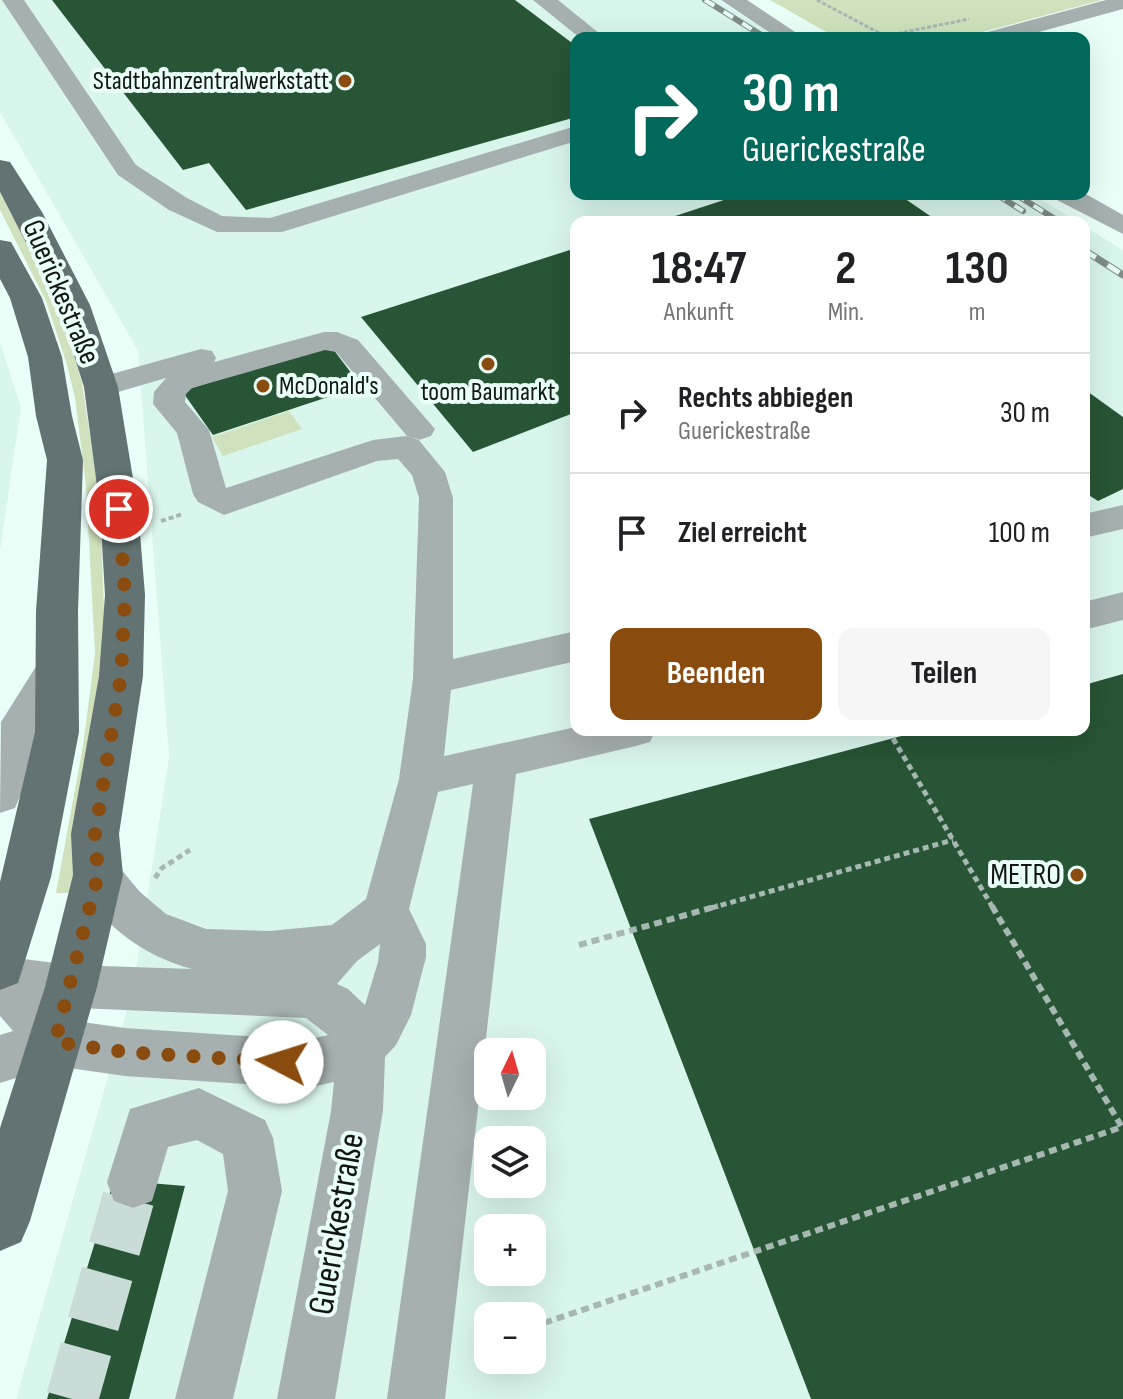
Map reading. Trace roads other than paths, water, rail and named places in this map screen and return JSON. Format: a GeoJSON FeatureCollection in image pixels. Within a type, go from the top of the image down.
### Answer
{"type":"FeatureCollection","features":[{"type":"Feature","properties":{"kind":"main road","name":"Guerickestraße"},"geometry":{"type":"LineString","coordinates":[[0,168],[27,212],[74,305],[101,387],[119,509],[125,595],[121,676],[95,834],[98,875],[71,987],[0,1221]]}},
{"type":"Feature","properties":{"kind":"main road","name":"Guerickestraße"},"geometry":{"type":"LineString","coordinates":[[0,249],[26,298],[45,357],[54,416],[65,460],[56,668],[57,732],[26,877],[0,966]]}},
{"type":"Feature","properties":{"kind":"street"},"geometry":{"type":"LineString","coordinates":[[13,0],[127,170],[178,204],[217,224],[272,226],[570,135]]}},
{"type":"Feature","properties":{"kind":"street"},"geometry":{"type":"LineString","coordinates":[[544,0],[586,32]]}},
{"type":"Feature","properties":{"kind":"street"},"geometry":{"type":"LineString","coordinates":[[732,0],[783,32]]}},
{"type":"Feature","properties":{"kind":"street"},"geometry":{"type":"LineString","coordinates":[[1014,32],[1123,2]]}},
{"type":"Feature","properties":{"kind":"street"},"geometry":{"type":"LineString","coordinates":[[1077,200],[1123,226]]}},
{"type":"Feature","properties":{"kind":"street"},"geometry":{"type":"LineString","coordinates":[[101,387],[337,316],[409,401],[412,438]]}},
{"type":"Feature","properties":{"kind":"street"},"geometry":{"type":"LineString","coordinates":[[266,992],[310,981],[341,946],[386,911],[420,779],[433,679],[436,498],[412,438],[347,346],[337,341],[324,341],[181,381],[170,392],[169,404],[193,430],[210,494],[224,503],[412,438]]}},
{"type":"Feature","properties":{"kind":"street"},"geometry":{"type":"LineString","coordinates":[[1090,525],[1123,517]]}},
{"type":"Feature","properties":{"kind":"street"},"geometry":{"type":"LineString","coordinates":[[1090,614],[1123,606]]}},
{"type":"Feature","properties":{"kind":"street"},"geometry":{"type":"LineString","coordinates":[[433,679],[570,647]]}},
{"type":"Feature","properties":{"kind":"street"},"geometry":{"type":"LineString","coordinates":[[0,795],[10,770],[21,722],[56,668]]}},
{"type":"Feature","properties":{"kind":"street"},"geometry":{"type":"LineString","coordinates":[[420,779],[609,736]]}},
{"type":"Feature","properties":{"kind":"street"},"geometry":{"type":"LineString","coordinates":[[416,1399],[497,761]]}},
{"type":"Feature","properties":{"kind":"street"},"geometry":{"type":"LineString","coordinates":[[98,875],[118,905],[155,936],[200,951],[247,953],[341,946]]}},
{"type":"Feature","properties":{"kind":"street"},"geometry":{"type":"LineString","coordinates":[[0,1059],[55,1042],[125,1052],[307,1064],[333,1060],[361,1047],[378,1032],[393,1003],[404,945],[386,911]]}},
{"type":"Feature","properties":{"kind":"street"},"geometry":{"type":"LineString","coordinates":[[0,979],[71,987],[308,995],[331,1005],[353,1026],[361,1047]]}},
{"type":"Feature","properties":{"kind":"street"},"geometry":{"type":"LineString","coordinates":[[0,979],[55,1042]]}},
{"type":"Feature","properties":{"kind":"street","name":"Guerickestraße"},"geometry":{"type":"LineString","coordinates":[[306,1399],[357,1111],[361,1047]]}},
{"type":"Feature","properties":{"kind":"street"},"geometry":{"type":"LineString","coordinates":[[133,1182],[148,1127],[199,1114],[247,1138],[255,1191],[204,1399]]}},
{"type":"Feature","properties":{"kind":"tunnel"},"geometry":{"type":"LineString","coordinates":[[72,1399],[133,1182]]}},
{"type":"Feature","properties":{"kind":"railway"},"geometry":{"type":"LineString","coordinates":[[705,0],[756,32]]}},
{"type":"Feature","properties":{"kind":"railway"},"geometry":{"type":"LineString","coordinates":[[1006,200],[1023,211]]}},
{"type":"Feature","properties":{"kind":"railway"},"geometry":{"type":"LineString","coordinates":[[1025,200],[1050,216]]}},
{"type":"Feature","properties":{"kind":"railway"},"geometry":{"type":"LineString","coordinates":[[1090,254],[1123,275]]}},
{"type":"Feature","properties":{"kind":"place","name":"Stadtbahnzentralwerkstatt"},"geometry":{"type":"Point","coordinates":[345,81]}},
{"type":"Feature","properties":{"kind":"place","name":"toom Baumarkt"},"geometry":{"type":"Point","coordinates":[488,364]}},
{"type":"Feature","properties":{"kind":"place","name":"McDonald's"},"geometry":{"type":"Point","coordinates":[263,386]}},
{"type":"Feature","properties":{"kind":"place","name":"METRO"},"geometry":{"type":"Point","coordinates":[1077,875]}}]}
